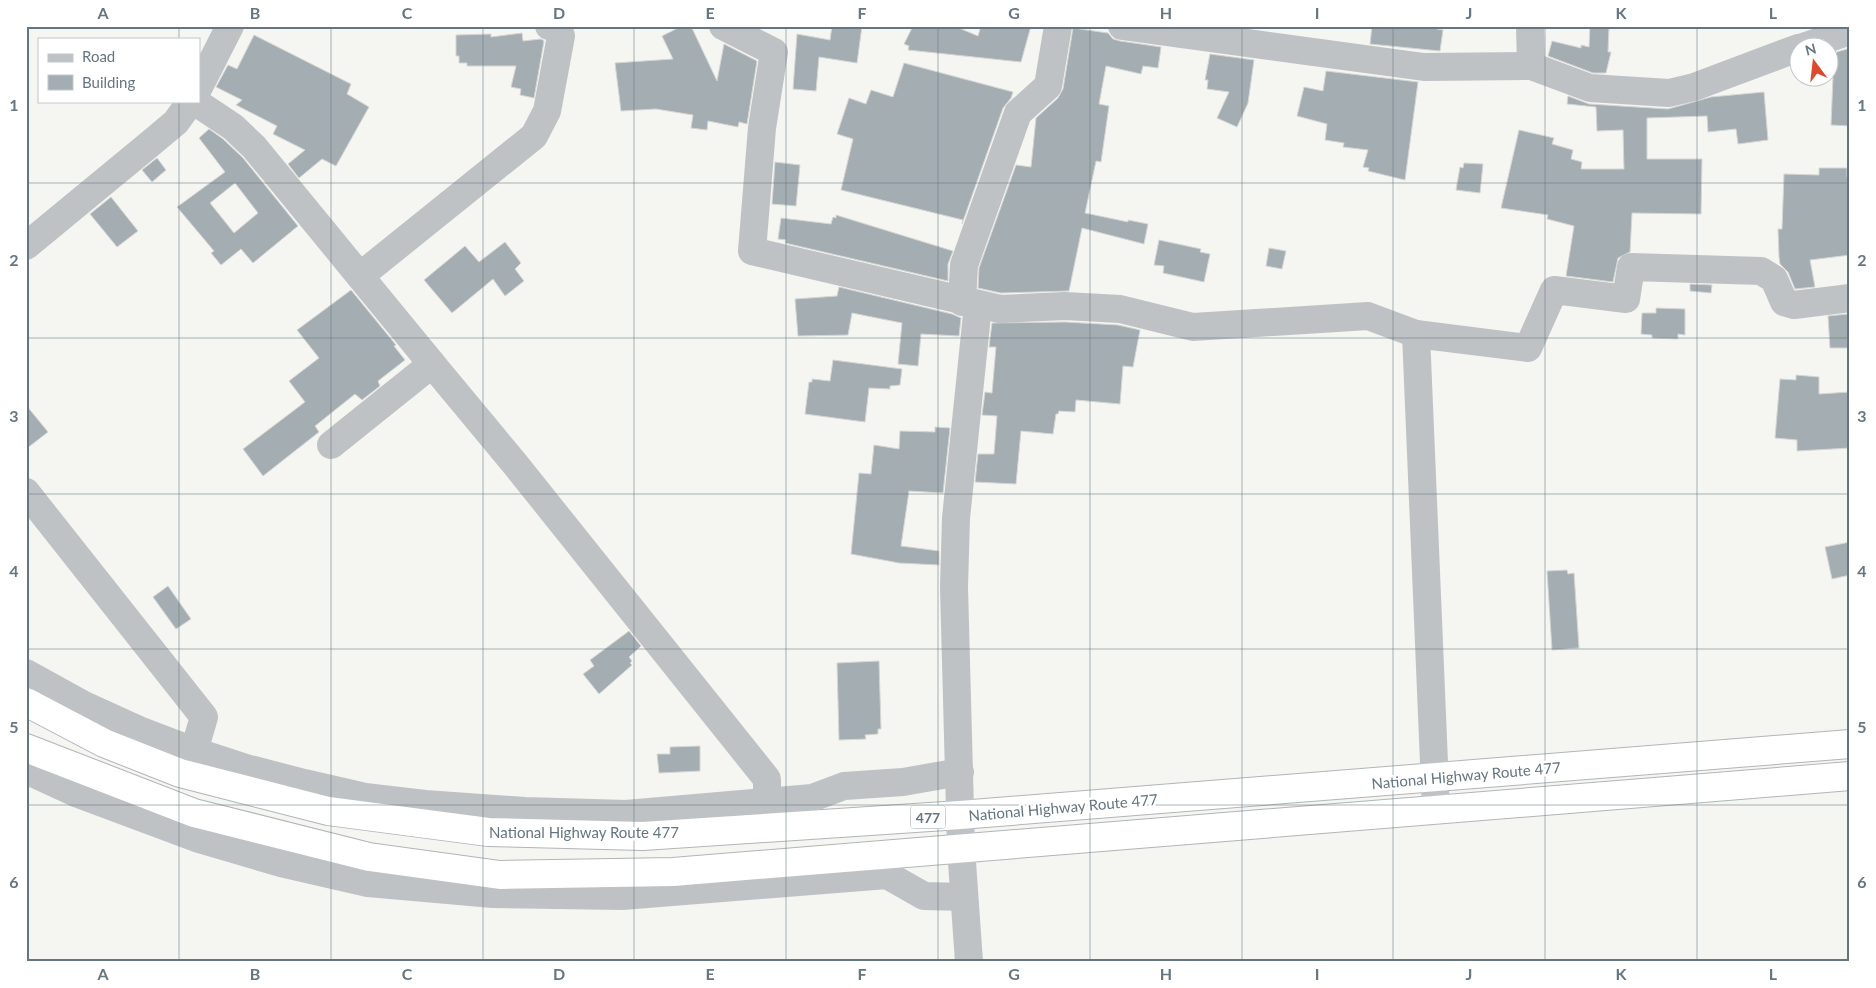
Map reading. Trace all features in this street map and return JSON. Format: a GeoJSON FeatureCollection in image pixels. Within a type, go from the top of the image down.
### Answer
{"type":"FeatureCollection","features":[{"type":"Feature","properties":{"kind":"highway","name":"National Highway Route 477"},"geometry":{"type":"LineString","coordinates":[[26,702],[104,744],[180,774],[328,811],[488,832],[643,836],[767,815],[960,815],[1850,744]]}},
{"type":"Feature","properties":{"kind":"highway","name":"477"},"geometry":{"type":"LineString","coordinates":[[26,748],[194,813],[369,857],[500,875],[672,872],[1850,776]]}},
{"type":"Feature","properties":{"kind":"street"},"geometry":{"type":"LineString","coordinates":[[200,85],[230,26]]}},
{"type":"Feature","properties":{"kind":"street"},"geometry":{"type":"LineString","coordinates":[[360,276],[534,136],[547,111],[560,36],[558,29],[548,26]]}},
{"type":"Feature","properties":{"kind":"street"},"geometry":{"type":"LineString","coordinates":[[723,26],[774,52],[762,128],[752,251],[1000,309],[1065,306],[1120,309],[1193,327],[1368,316],[1416,334],[1528,348],[1554,290],[1626,299],[1631,267],[1761,270],[1774,279],[1784,302],[1794,305],[1850,298]]}},
{"type":"Feature","properties":{"kind":"street"},"geometry":{"type":"LineString","coordinates":[[969,962],[961,848],[954,587],[956,518],[970,303],[964,265],[1018,113],[1048,86],[1058,26]]}},
{"type":"Feature","properties":{"kind":"street"},"geometry":{"type":"LineString","coordinates":[[1122,26],[1424,67],[1530,66],[1590,88],[1669,93],[1694,87],[1788,52]]}},
{"type":"Feature","properties":{"kind":"street"},"geometry":{"type":"LineString","coordinates":[[1530,26],[1530,66]]}},
{"type":"Feature","properties":{"kind":"street"},"geometry":{"type":"LineString","coordinates":[[1829,38],[1850,31]]}},
{"type":"Feature","properties":{"kind":"street"},"geometry":{"type":"LineString","coordinates":[[26,246],[151,144],[176,122],[191,102]]}},
{"type":"Feature","properties":{"kind":"street"},"geometry":{"type":"LineString","coordinates":[[194,102],[233,127],[254,147],[515,464],[767,779],[767,815]]}},
{"type":"Feature","properties":{"kind":"street"},"geometry":{"type":"LineString","coordinates":[[1416,334],[1436,810]]}},
{"type":"Feature","properties":{"kind":"street"},"geometry":{"type":"LineString","coordinates":[[331,445],[432,364]]}},
{"type":"Feature","properties":{"kind":"street"},"geometry":{"type":"LineString","coordinates":[[26,492],[204,717],[194,751]]}},
{"type":"Feature","properties":{"kind":"street"},"geometry":{"type":"LineString","coordinates":[[26,673],[84,705],[139,730],[194,751],[304,783],[365,796],[425,804],[525,811],[767,815],[844,786],[903,782],[960,772]]}},
{"type":"Feature","properties":{"kind":"street"},"geometry":{"type":"LineString","coordinates":[[26,770],[78,794],[196,838],[281,862],[368,883],[493,894],[622,896],[888,876],[924,896],[964,897]]}},
{"type":"Feature","properties":{"kind":"building"},"geometry":{"type":"Polygon","coordinates":[[[682,26],[691,26],[717,81],[724,44],[757,61],[747,124],[739,122],[738,127],[708,121],[707,130],[691,128],[693,115],[656,109],[621,111],[615,63],[673,59],[662,36],[682,26]]]}},
{"type":"Feature","properties":{"kind":"building"},"geometry":{"type":"Polygon","coordinates":[[[832,26],[862,26],[857,63],[819,57],[816,91],[793,89],[797,34],[830,40],[832,26]]]}},
{"type":"Feature","properties":{"kind":"building"},"geometry":{"type":"Polygon","coordinates":[[[913,26],[954,26],[978,36],[981,26],[1031,26],[1021,62],[908,50],[909,46],[904,44],[913,26]]]}},
{"type":"Feature","properties":{"kind":"building"},"geometry":{"type":"Polygon","coordinates":[[[1372,26],[1438,26],[1437,29],[1443,30],[1440,51],[1370,44],[1372,26]]]}},
{"type":"Feature","properties":{"kind":"building"},"geometry":{"type":"Polygon","coordinates":[[[1590,26],[1609,26],[1608,52],[1611,52],[1606,73],[1593,73],[1548,56],[1552,41],[1581,48],[1581,45],[1589,47],[1590,26]]]}},
{"type":"Feature","properties":{"kind":"building"},"geometry":{"type":"Polygon","coordinates":[[[1073,28],[1108,33],[1113,39],[1120,41],[1161,47],[1158,68],[1143,66],[1141,74],[1106,66],[1099,104],[1109,106],[1101,162],[1096,161],[1085,213],[1148,224],[1144,244],[1082,228],[1069,291],[1001,293],[978,288],[979,268],[1016,165],[1031,167],[1036,118],[1058,98],[1063,89],[1073,28]]]}},
{"type":"Feature","properties":{"kind":"building"},"geometry":{"type":"Polygon","coordinates":[[[522,33],[523,41],[541,39],[544,41],[534,98],[520,95],[521,89],[511,87],[516,66],[467,66],[467,63],[459,63],[459,56],[456,56],[456,35],[491,34],[491,37],[522,33]]]}},
{"type":"Feature","properties":{"kind":"building"},"geometry":{"type":"Polygon","coordinates":[[[254,35],[351,84],[347,94],[369,107],[336,166],[322,159],[299,178],[288,164],[305,150],[273,134],[277,126],[236,105],[242,100],[216,87],[228,65],[237,69],[254,35]]]}},
{"type":"Feature","properties":{"kind":"building"},"geometry":{"type":"Polygon","coordinates":[[[1850,48],[1850,126],[1831,125],[1833,88],[1838,88],[1838,52],[1850,48]]]}},
{"type":"Feature","properties":{"kind":"building"},"geometry":{"type":"Polygon","coordinates":[[[1210,54],[1254,60],[1248,103],[1237,127],[1217,118],[1229,92],[1207,89],[1208,80],[1205,80],[1210,54]]]}},
{"type":"Feature","properties":{"kind":"building"},"geometry":{"type":"Polygon","coordinates":[[[904,63],[1013,92],[1003,108],[962,224],[963,220],[841,190],[853,139],[837,134],[849,98],[866,104],[871,90],[893,97],[904,63]]]}},
{"type":"Feature","properties":{"kind":"building"},"geometry":{"type":"Polygon","coordinates":[[[1326,71],[1418,82],[1405,180],[1368,171],[1369,168],[1363,167],[1368,150],[1343,147],[1344,143],[1325,140],[1327,124],[1297,116],[1304,87],[1323,91],[1326,71]]]}},
{"type":"Feature","properties":{"kind":"building"},"geometry":{"type":"Polygon","coordinates":[[[1764,92],[1768,140],[1738,144],[1736,129],[1708,132],[1707,116],[1647,118],[1647,159],[1702,159],[1701,214],[1632,213],[1630,252],[1618,258],[1613,282],[1566,276],[1574,226],[1547,219],[1548,215],[1501,208],[1519,130],[1554,138],[1552,144],[1573,150],[1571,159],[1582,162],[1581,169],[1624,169],[1623,130],[1597,131],[1596,107],[1567,104],[1568,96],[1589,104],[1668,109],[1711,97],[1764,92]]]}},
{"type":"Feature","properties":{"kind":"building"},"geometry":{"type":"Polygon","coordinates":[[[209,129],[223,139],[243,158],[298,226],[253,263],[241,249],[221,265],[211,253],[214,251],[177,207],[225,172],[199,138],[209,129]],[[235,183],[210,203],[234,233],[258,213],[235,183]]]}},
{"type":"Feature","properties":{"kind":"building"},"geometry":{"type":"Polygon","coordinates":[[[157,158],[166,170],[152,182],[142,170],[157,158]]]}},
{"type":"Feature","properties":{"kind":"building"},"geometry":{"type":"Polygon","coordinates":[[[775,162],[800,165],[796,206],[772,204],[775,162]]]}},
{"type":"Feature","properties":{"kind":"building"},"geometry":{"type":"Polygon","coordinates":[[[1464,163],[1483,164],[1480,193],[1456,190],[1460,167],[1463,168],[1464,163]]]}},
{"type":"Feature","properties":{"kind":"building"},"geometry":{"type":"Polygon","coordinates":[[[1819,168],[1847,168],[1847,177],[1850,177],[1850,255],[1810,260],[1815,287],[1795,289],[1788,272],[1780,264],[1779,257],[1778,229],[1782,229],[1784,174],[1819,175],[1819,168]]]}},
{"type":"Feature","properties":{"kind":"building"},"geometry":{"type":"Polygon","coordinates":[[[111,197],[138,231],[117,247],[90,214],[111,197]]]}},
{"type":"Feature","properties":{"kind":"building"},"geometry":{"type":"Polygon","coordinates":[[[836,215],[953,251],[948,264],[948,281],[785,243],[786,240],[778,239],[781,218],[831,224],[833,217],[836,218],[836,215]]]}},
{"type":"Feature","properties":{"kind":"building"},"geometry":{"type":"Polygon","coordinates":[[[1159,240],[1201,249],[1200,252],[1210,254],[1204,282],[1163,273],[1164,266],[1154,265],[1159,240]]]}},
{"type":"Feature","properties":{"kind":"building"},"geometry":{"type":"Polygon","coordinates":[[[505,242],[521,263],[515,269],[524,281],[505,296],[493,279],[452,313],[424,280],[465,246],[479,262],[505,242]]]}},
{"type":"Feature","properties":{"kind":"building"},"geometry":{"type":"Polygon","coordinates":[[[1269,248],[1286,251],[1282,269],[1266,266],[1269,248]]]}},
{"type":"Feature","properties":{"kind":"building"},"geometry":{"type":"Polygon","coordinates":[[[1690,284],[1712,285],[1711,293],[1690,291],[1690,284]]]}},
{"type":"Feature","properties":{"kind":"building"},"geometry":{"type":"Polygon","coordinates":[[[839,287],[952,314],[961,318],[959,336],[921,334],[918,366],[898,364],[902,323],[852,313],[848,335],[798,336],[795,299],[837,296],[839,287]]]}},
{"type":"Feature","properties":{"kind":"building"},"geometry":{"type":"Polygon","coordinates":[[[351,290],[396,345],[394,346],[405,360],[378,381],[380,386],[362,400],[355,394],[315,426],[319,432],[263,476],[243,449],[305,402],[289,381],[319,358],[297,330],[351,290]]]}},
{"type":"Feature","properties":{"kind":"building"},"geometry":{"type":"Polygon","coordinates":[[[1656,308],[1685,309],[1685,335],[1678,334],[1678,339],[1652,338],[1652,335],[1641,334],[1642,313],[1656,313],[1656,308]]]}},
{"type":"Feature","properties":{"kind":"building"},"geometry":{"type":"Polygon","coordinates":[[[1848,314],[1849,348],[1830,348],[1828,316],[1848,314]]]}},
{"type":"Feature","properties":{"kind":"building"},"geometry":{"type":"Polygon","coordinates":[[[1065,322],[1118,325],[1140,330],[1133,367],[1123,366],[1120,404],[1076,400],[1075,412],[1059,411],[1056,414],[1053,434],[1021,431],[1016,484],[975,482],[978,454],[994,454],[997,416],[982,415],[985,392],[992,393],[996,347],[989,347],[992,323],[1065,322]]]}},
{"type":"Feature","properties":{"kind":"building"},"geometry":{"type":"Polygon","coordinates":[[[833,360],[902,369],[900,385],[890,386],[890,389],[869,388],[865,422],[805,414],[809,382],[812,382],[812,379],[830,381],[833,360]]]}},
{"type":"Feature","properties":{"kind":"building"},"geometry":{"type":"Polygon","coordinates":[[[1796,375],[1819,377],[1819,394],[1850,392],[1850,448],[1797,451],[1797,440],[1775,438],[1780,379],[1796,380],[1796,375]]]}},
{"type":"Feature","properties":{"kind":"building"},"geometry":{"type":"Polygon","coordinates":[[[26,405],[48,432],[26,449],[26,405]]]}},
{"type":"Feature","properties":{"kind":"building"},"geometry":{"type":"Polygon","coordinates":[[[935,427],[950,428],[943,493],[909,491],[901,546],[939,551],[939,565],[899,563],[851,554],[859,473],[871,474],[874,445],[899,449],[900,431],[935,432],[935,427]]]}},
{"type":"Feature","properties":{"kind":"building"},"geometry":{"type":"Polygon","coordinates":[[[1850,542],[1850,575],[1832,579],[1825,547],[1850,542]]]}},
{"type":"Feature","properties":{"kind":"building"},"geometry":{"type":"Polygon","coordinates":[[[1567,570],[1568,574],[1574,573],[1579,648],[1552,650],[1547,571],[1567,570]]]}},
{"type":"Feature","properties":{"kind":"building"},"geometry":{"type":"Polygon","coordinates":[[[168,586],[191,619],[176,629],[153,597],[168,586]]]}},
{"type":"Feature","properties":{"kind":"building"},"geometry":{"type":"Polygon","coordinates":[[[629,631],[641,646],[629,657],[632,665],[599,694],[583,674],[594,666],[590,660],[629,631]]]}},
{"type":"Feature","properties":{"kind":"building"},"geometry":{"type":"Polygon","coordinates":[[[879,661],[881,729],[878,729],[878,734],[865,735],[866,739],[839,740],[837,663],[879,661]]]}},
{"type":"Feature","properties":{"kind":"building"},"geometry":{"type":"Polygon","coordinates":[[[700,746],[700,771],[659,773],[657,754],[670,754],[670,747],[700,746]]]}}]}
